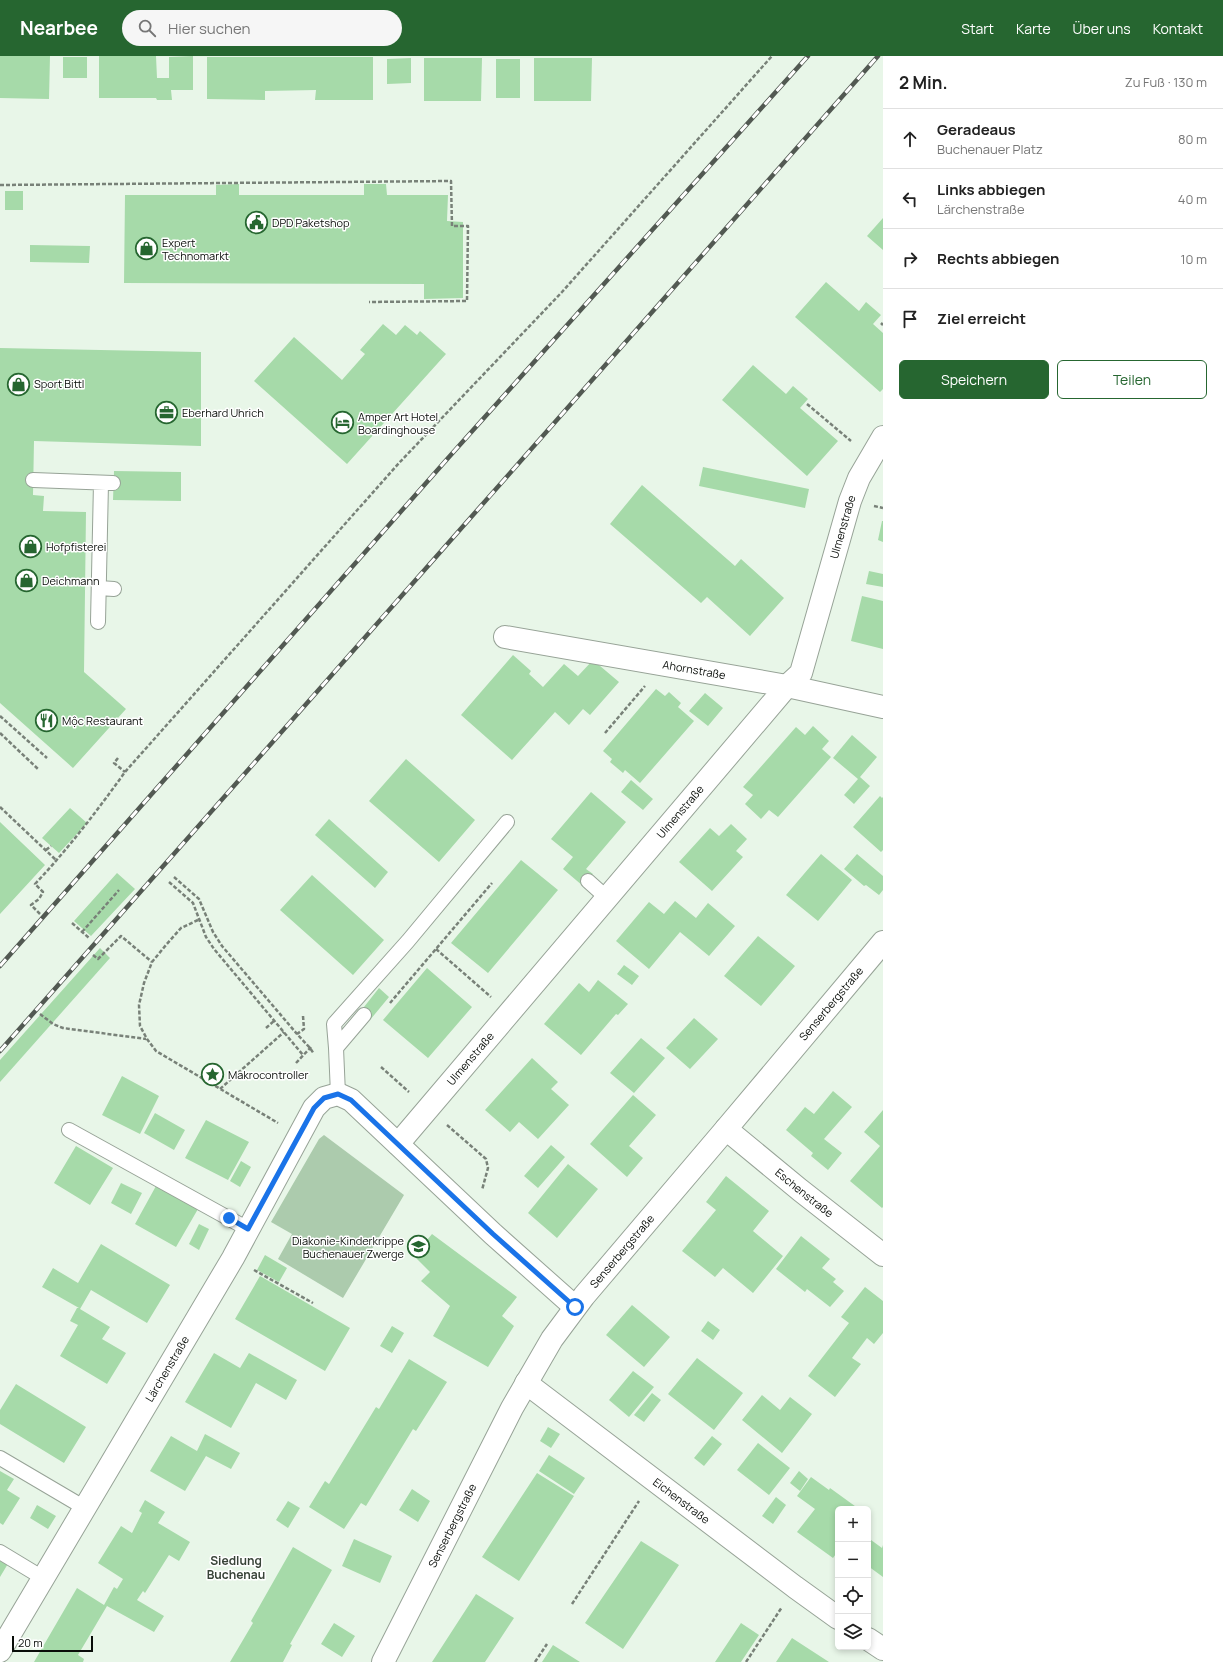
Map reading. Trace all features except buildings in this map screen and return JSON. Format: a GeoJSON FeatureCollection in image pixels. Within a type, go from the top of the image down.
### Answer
{"type":"FeatureCollection","features":[{"type":"Feature","properties":{"kind":"street","name":"Ulmenstraße"},"geometry":{"type":"LineString","coordinates":[[398,1144],[787,686],[801,673],[850,501],[859,478],[883,437]]}},
{"type":"Feature","properties":{"kind":"street","name":"Ahornstraße"},"geometry":{"type":"LineString","coordinates":[[505,637],[787,686],[883,707]]}},
{"type":"Feature","properties":{"kind":"street","name":"Senserbergstraße"},"geometry":{"type":"LineString","coordinates":[[383,1662],[526,1383],[552,1339],[575,1307],[883,942]]}},
{"type":"Feature","properties":{"kind":"street","name":"Lärchenstraße"},"geometry":{"type":"LineString","coordinates":[[0,1651],[171,1359],[233,1258],[314,1108],[324,1098],[338,1094]]}},
{"type":"Feature","properties":{"kind":"street"},"geometry":{"type":"LineString","coordinates":[[338,1094],[351,1100],[493,1234],[575,1307]]}},
{"type":"Feature","properties":{"kind":"street","name":"Eschenstraße"},"geometry":{"type":"LineString","coordinates":[[726,1129],[800,1190],[883,1255]]}},
{"type":"Feature","properties":{"kind":"street","name":"Eichenstraße"},"geometry":{"type":"LineString","coordinates":[[526,1383],[835,1616]]}},
{"type":"Feature","properties":{"kind":"street"},"geometry":{"type":"LineString","coordinates":[[871,1641],[883,1650]]}},
{"type":"Feature","properties":{"kind":"lane"},"geometry":{"type":"LineString","coordinates":[[33,480],[107,483],[106,519],[99,588],[98,622]]}},
{"type":"Feature","properties":{"kind":"lane"},"geometry":{"type":"LineString","coordinates":[[99,588],[114,589]]}},
{"type":"Feature","properties":{"kind":"lane"},"geometry":{"type":"LineString","coordinates":[[338,1094],[334,1024],[408,941],[507,822]]}},
{"type":"Feature","properties":{"kind":"lane"},"geometry":{"type":"LineString","coordinates":[[588,881],[607,898]]}},
{"type":"Feature","properties":{"kind":"lane"},"geometry":{"type":"LineString","coordinates":[[336,1048],[364,1015]]}},
{"type":"Feature","properties":{"kind":"lane"},"geometry":{"type":"LineString","coordinates":[[69,1130],[248,1229]]}},
{"type":"Feature","properties":{"kind":"lane"},"geometry":{"type":"LineString","coordinates":[[0,1458],[85,1508]]}},
{"type":"Feature","properties":{"kind":"lane"},"geometry":{"type":"LineString","coordinates":[[0,1552],[44,1578]]}},
{"type":"Feature","properties":{"kind":"path"},"geometry":{"type":"LineString","coordinates":[[40,914],[31,905],[39,899],[43,892],[35,884],[57,861],[125,772],[399,463],[562,292],[772,56]]}},
{"type":"Feature","properties":{"kind":"path"},"geometry":{"type":"LineString","coordinates":[[0,185],[451,181],[452,226],[468,226],[467,300],[370,302]]}},
{"type":"Feature","properties":{"kind":"path"},"geometry":{"type":"LineString","coordinates":[[807,404],[870,457]]}},
{"type":"Feature","properties":{"kind":"path"},"geometry":{"type":"LineString","coordinates":[[605,733],[663,665]]}},
{"type":"Feature","properties":{"kind":"path"},"geometry":{"type":"LineString","coordinates":[[0,716],[47,758]]}},
{"type":"Feature","properties":{"kind":"path"},"geometry":{"type":"LineString","coordinates":[[0,733],[38,768]]}},
{"type":"Feature","properties":{"kind":"path"},"geometry":{"type":"LineString","coordinates":[[118,758],[114,763],[125,772]]}},
{"type":"Feature","properties":{"kind":"path"},"geometry":{"type":"LineString","coordinates":[[0,807],[57,861]]}},
{"type":"Feature","properties":{"kind":"path"},"geometry":{"type":"LineString","coordinates":[[46,850],[51,846]]}},
{"type":"Feature","properties":{"kind":"path"},"geometry":{"type":"LineString","coordinates":[[174,877],[198,900],[213,932],[222,946],[297,1034]]}},
{"type":"Feature","properties":{"kind":"path"},"geometry":{"type":"LineString","coordinates":[[169,882],[192,903],[206,937],[214,949],[303,1055]]}},
{"type":"Feature","properties":{"kind":"path"},"geometry":{"type":"LineString","coordinates":[[390,1003],[492,883]]}},
{"type":"Feature","properties":{"kind":"path"},"geometry":{"type":"LineString","coordinates":[[82,932],[119,890]]}},
{"type":"Feature","properties":{"kind":"path"},"geometry":{"type":"LineString","coordinates":[[198,920],[181,928],[152,962],[144,983],[139,1005],[140,1026],[156,1052],[299,1134]]}},
{"type":"Feature","properties":{"kind":"path"},"geometry":{"type":"LineString","coordinates":[[72,923],[89,938]]}},
{"type":"Feature","properties":{"kind":"path"},"geometry":{"type":"LineString","coordinates":[[93,955],[98,959],[121,936],[152,962]]}},
{"type":"Feature","properties":{"kind":"path"},"geometry":{"type":"LineString","coordinates":[[436,949],[510,1013]]}},
{"type":"Feature","properties":{"kind":"path"},"geometry":{"type":"LineString","coordinates":[[40,1014],[53,1024],[63,1028],[147,1039]]}},
{"type":"Feature","properties":{"kind":"path"},"geometry":{"type":"LineString","coordinates":[[266,1028],[274,1021]]}},
{"type":"Feature","properties":{"kind":"path"},"geometry":{"type":"LineString","coordinates":[[220,1089],[284,1032]]}},
{"type":"Feature","properties":{"kind":"path"},"geometry":{"type":"LineString","coordinates":[[381,1066],[486,1159],[488,1168],[481,1194]]}},
{"type":"Feature","properties":{"kind":"path"},"geometry":{"type":"LineString","coordinates":[[233,1258],[313,1303]]}},
{"type":"Feature","properties":{"kind":"path"},"geometry":{"type":"LineString","coordinates":[[572,1604],[653,1480]]}},
{"type":"Feature","properties":{"kind":"path"},"geometry":{"type":"LineString","coordinates":[[746,1662],[795,1587]]}},
{"type":"Feature","properties":{"kind":"path"},"geometry":{"type":"LineString","coordinates":[[535,1662],[547,1644]]}},
{"type":"Feature","properties":{"kind":"green space"},"geometry":{"type":"Polygon","coordinates":[[[324,1135],[404,1195],[343,1298],[278,1259],[292,1234],[271,1222],[319,1139],[324,1135]]]}},
{"type":"Feature","properties":{"kind":"railway"},"geometry":{"type":"LineString","coordinates":[[0,966],[449,457],[808,56]]}},
{"type":"Feature","properties":{"kind":"railway"},"geometry":{"type":"LineString","coordinates":[[0,1051],[878,56]]}},
{"type":"Feature","properties":{"kind":"place","name":"DPD Paketshop"},"geometry":{"type":"Point","coordinates":[257,223]}},
{"type":"Feature","properties":{"kind":"place","name":"Expert Technomarkt"},"geometry":{"type":"Point","coordinates":[147,249]}},
{"type":"Feature","properties":{"kind":"place","name":"Sport Bittl"},"geometry":{"type":"Point","coordinates":[18,384]}},
{"type":"Feature","properties":{"kind":"place","name":"Eberhard Uhrich"},"geometry":{"type":"Point","coordinates":[167,413]}},
{"type":"Feature","properties":{"kind":"place","name":"Amper Art Hotel Boardinghouse"},"geometry":{"type":"Point","coordinates":[342,423]}},
{"type":"Feature","properties":{"kind":"place","name":"Hofpfisterei"},"geometry":{"type":"Point","coordinates":[30,547]}},
{"type":"Feature","properties":{"kind":"place","name":"Deichmann"},"geometry":{"type":"Point","coordinates":[26,581]}},
{"type":"Feature","properties":{"kind":"place","name":"Mộc Restaurant"},"geometry":{"type":"Point","coordinates":[47,721]}},
{"type":"Feature","properties":{"kind":"place","name":"Makrocontroller"},"geometry":{"type":"Point","coordinates":[213,1075]}},
{"type":"Feature","properties":{"kind":"place","name":"Diakonie-Kinderkrippe Buchenauer Zwerge"},"geometry":{"type":"Point","coordinates":[419,1247]}},
{"type":"Feature","properties":{"kind":"district","name":"Siedlung Buchenau"},"geometry":{"type":"Point","coordinates":[236,1568]}},
{"type":"Feature","properties":{"kind":"route"},"geometry":{"type":"LineString","coordinates":[[229,1218],[248,1229],[314,1108],[324,1098],[338,1094],[351,1100],[493,1234],[575,1307]]}}]}
